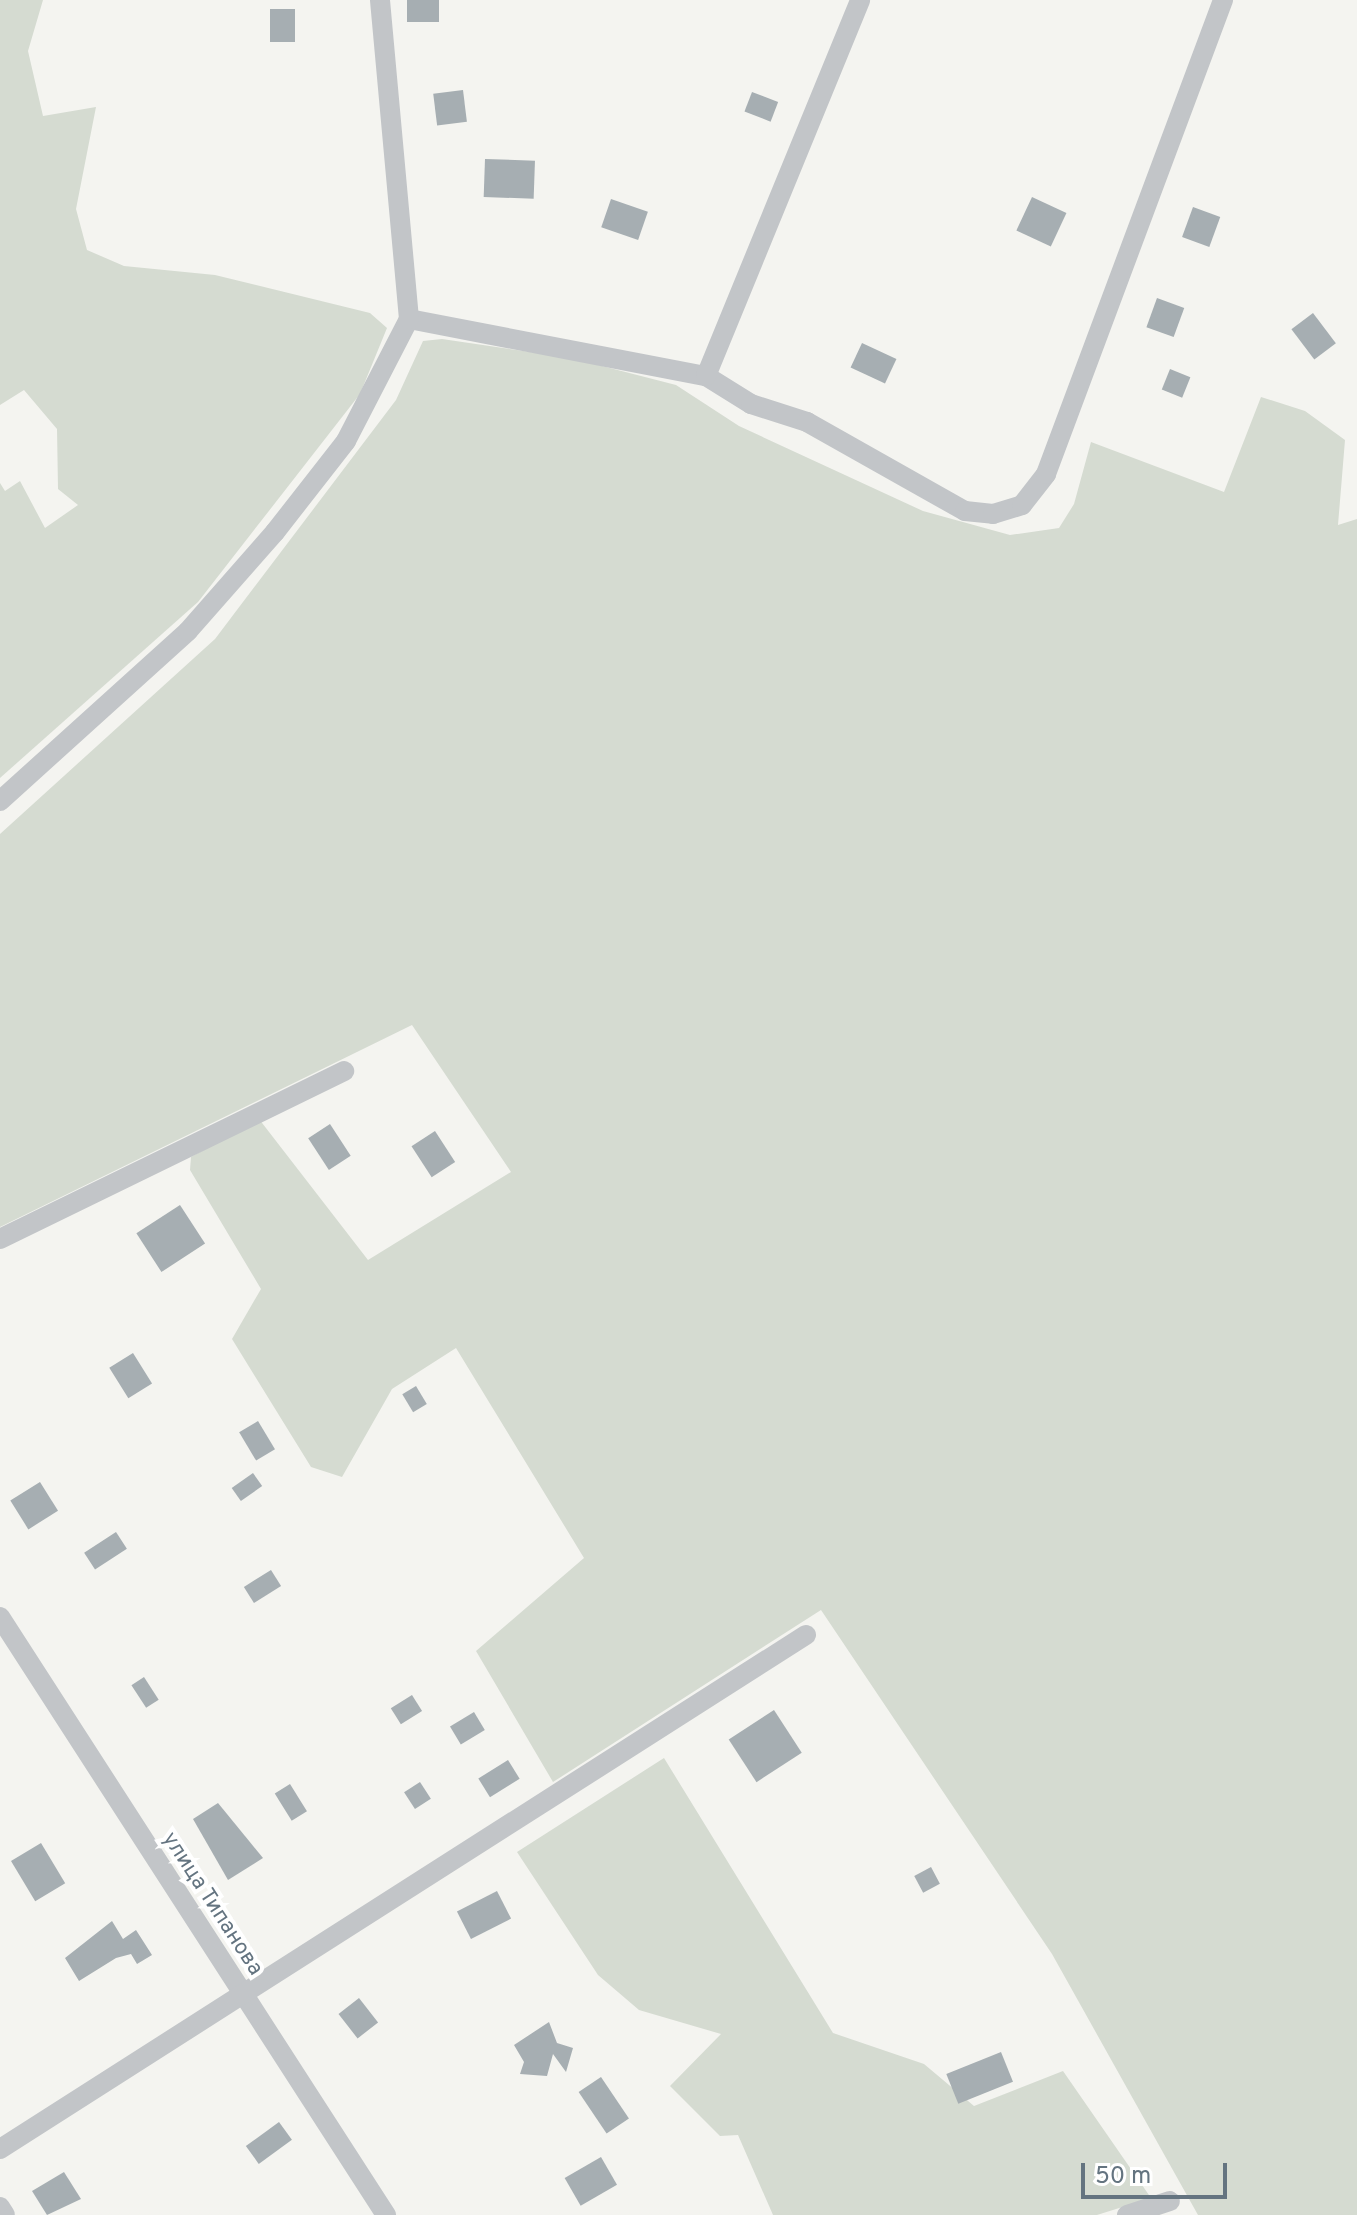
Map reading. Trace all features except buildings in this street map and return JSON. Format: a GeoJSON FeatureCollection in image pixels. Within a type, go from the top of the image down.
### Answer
{"type":"FeatureCollection","features":[{"type":"Feature","properties":{"kind":"street"},"geometry":{"type":"LineString","coordinates":[[0,801],[188,631],[275,532],[346,441],[409,319],[380,0]]}},
{"type":"Feature","properties":{"kind":"street"},"geometry":{"type":"LineString","coordinates":[[706,376],[860,0]]}},
{"type":"Feature","properties":{"kind":"street"},"geometry":{"type":"LineString","coordinates":[[409,319],[706,376],[751,404],[807,422],[965,511],[993,514],[1022,505],[1046,474],[1223,0]]}},
{"type":"Feature","properties":{"kind":"street"},"geometry":{"type":"LineString","coordinates":[[0,1239],[344,1071]]}},
{"type":"Feature","properties":{"kind":"street","name":"улица Типанова"},"geometry":{"type":"LineString","coordinates":[[0,1617],[386,2215]]}},
{"type":"Feature","properties":{"kind":"street"},"geometry":{"type":"LineString","coordinates":[[0,2149],[244,1998],[806,1635]]}},
{"type":"Feature","properties":{"kind":"street"},"geometry":{"type":"LineString","coordinates":[[1127,2215],[1170,2201]]}},
{"type":"Feature","properties":{"kind":"street"},"geometry":{"type":"LineString","coordinates":[[0,2207],[5,2215]]}},
{"type":"Feature","properties":{"kind":"shaded area"},"geometry":{"type":"Polygon","coordinates":[[[0,0],[43,0],[28,51],[43,116],[96,107],[76,209],[87,250],[124,266],[215,275],[370,313],[387,328],[360,394],[198,602],[0,778],[0,483],[5,491],[20,481],[45,528],[78,505],[58,489],[57,429],[24,390],[0,405],[0,0]]]}},
{"type":"Feature","properties":{"kind":"shaded area"},"geometry":{"type":"Polygon","coordinates":[[[442,339],[571,358],[676,385],[739,426],[923,511],[1010,535],[1059,528],[1074,504],[1091,442],[1224,492],[1261,397],[1305,411],[1345,440],[1338,525],[1357,519],[1357,2215],[1198,2215],[1052,1954],[821,1610],[553,1782],[476,1651],[584,1558],[456,1348],[392,1389],[342,1477],[311,1467],[232,1339],[261,1289],[190,1170],[191,1157],[259,1119],[368,1260],[511,1172],[412,1025],[0,1227],[0,834],[215,639],[396,400],[423,341],[442,339]]]}},
{"type":"Feature","properties":{"kind":"shaded area"},"geometry":{"type":"Polygon","coordinates":[[[664,1758],[833,2033],[924,2064],[974,2106],[1063,2071],[1151,2198],[1097,2215],[773,2215],[738,2135],[720,2136],[670,2086],[721,2034],[639,2010],[598,1975],[517,1852],[664,1758]]]}}]}
